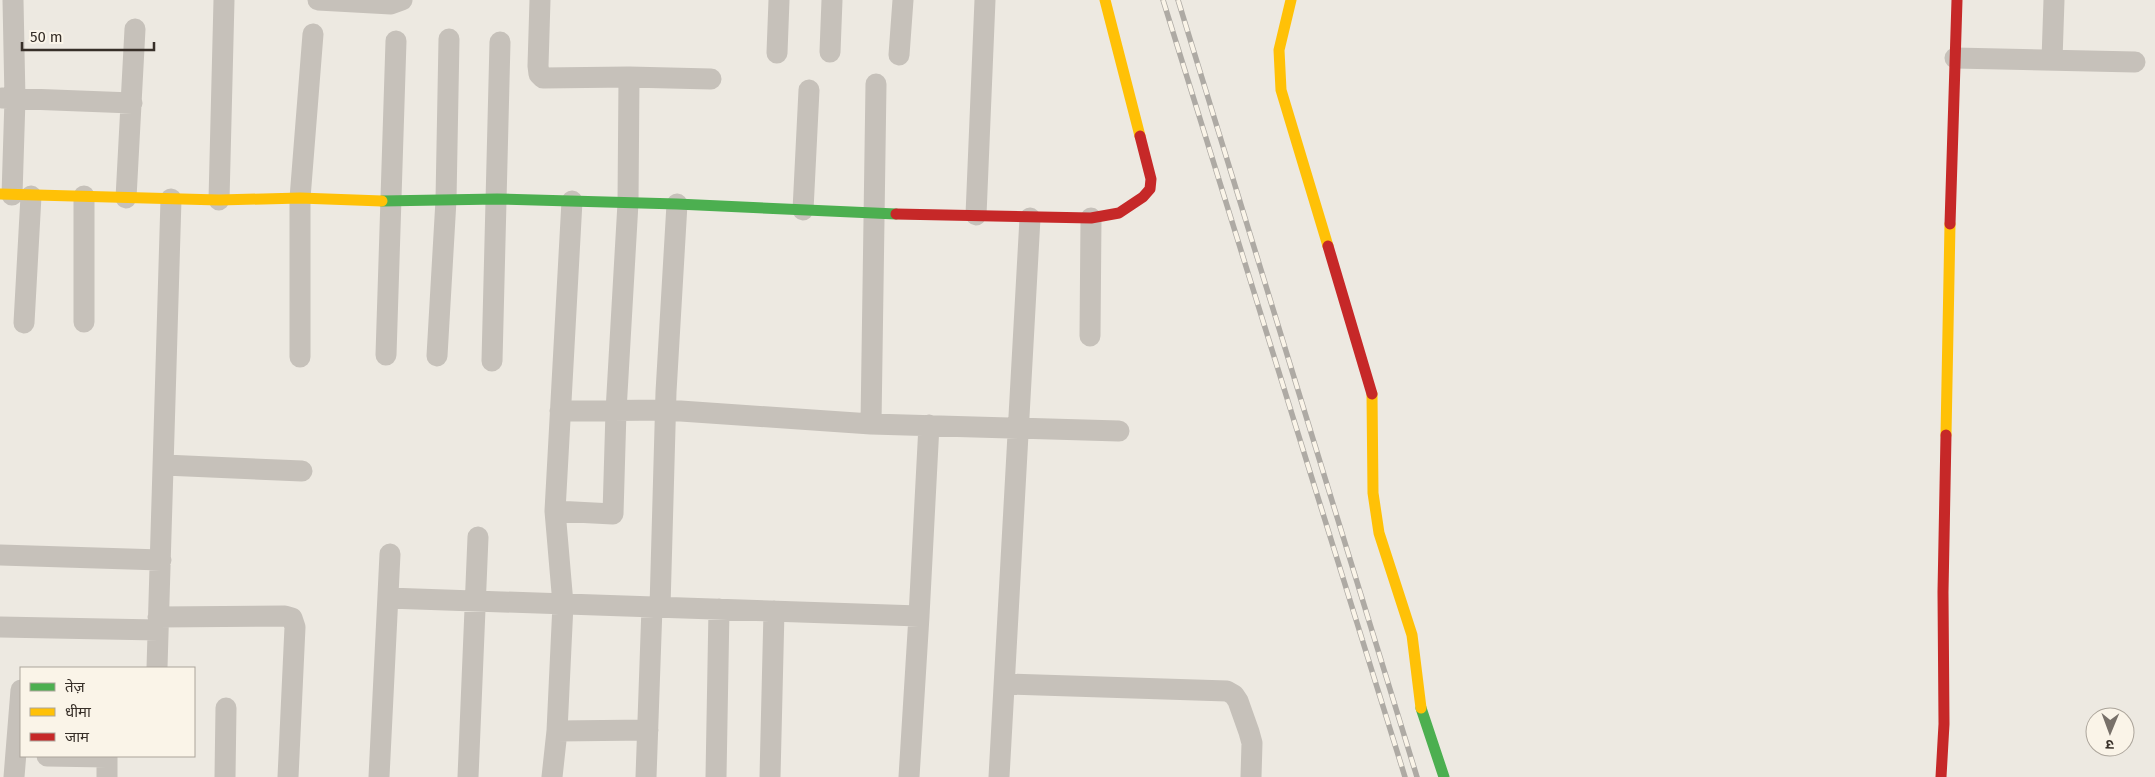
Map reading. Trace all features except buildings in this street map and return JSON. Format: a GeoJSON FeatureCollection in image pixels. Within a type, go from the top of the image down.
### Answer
{"type":"FeatureCollection","features":[{"type":"Feature","properties":{"kind":"street"},"geometry":{"type":"LineString","coordinates":[[13,0],[7,98],[24,323]]}},
{"type":"Feature","properties":{"kind":"street"},"geometry":{"type":"LineString","coordinates":[[219,200],[224,0]]}},
{"type":"Feature","properties":{"kind":"street"},"geometry":{"type":"LineString","coordinates":[[318,0],[391,4],[402,0]]}},
{"type":"Feature","properties":{"kind":"street"},"geometry":{"type":"LineString","coordinates":[[540,0],[539,74],[550,79],[629,77],[711,79]]}},
{"type":"Feature","properties":{"kind":"street"},"geometry":{"type":"LineString","coordinates":[[777,53],[779,0]]}},
{"type":"Feature","properties":{"kind":"street"},"geometry":{"type":"LineString","coordinates":[[830,52],[832,0]]}},
{"type":"Feature","properties":{"kind":"street"},"geometry":{"type":"LineString","coordinates":[[899,55],[903,0]]}},
{"type":"Feature","properties":{"kind":"street"},"geometry":{"type":"LineString","coordinates":[[976,215],[986,0]]}},
{"type":"Feature","properties":{"kind":"street"},"geometry":{"type":"LineString","coordinates":[[14,195],[219,200],[300,198],[392,201],[497,199],[1030,218],[1091,218],[1119,213],[1143,197],[1150,189],[1151,179],[1105,0]]}},
{"type":"Feature","properties":{"kind":"street"},"geometry":{"type":"LineString","coordinates":[[1291,0],[1279,50],[1281,90],[1373,396],[1372,460],[1375,512],[1379,532],[1412,635],[1421,711],[1444,777]]}},
{"type":"Feature","properties":{"kind":"street"},"geometry":{"type":"LineString","coordinates":[[1941,777],[1944,743],[1943,579],[1950,187],[1957,0]]}},
{"type":"Feature","properties":{"kind":"street"},"geometry":{"type":"LineString","coordinates":[[2052,60],[2054,0]]}},
{"type":"Feature","properties":{"kind":"street"},"geometry":{"type":"LineString","coordinates":[[126,198],[135,29]]}},
{"type":"Feature","properties":{"kind":"street"},"geometry":{"type":"LineString","coordinates":[[300,357],[300,198],[313,34]]}},
{"type":"Feature","properties":{"kind":"street"},"geometry":{"type":"LineString","coordinates":[[437,356],[446,200],[449,40]]}},
{"type":"Feature","properties":{"kind":"street"},"geometry":{"type":"LineString","coordinates":[[386,355],[396,42]]}},
{"type":"Feature","properties":{"kind":"street"},"geometry":{"type":"LineString","coordinates":[[492,361],[500,42]]}},
{"type":"Feature","properties":{"kind":"street"},"geometry":{"type":"LineString","coordinates":[[1955,58],[2135,62]]}},
{"type":"Feature","properties":{"kind":"street"},"geometry":{"type":"LineString","coordinates":[[555,511],[613,514],[616,411],[628,203],[629,77]]}},
{"type":"Feature","properties":{"kind":"street"},"geometry":{"type":"LineString","coordinates":[[871,424],[876,84]]}},
{"type":"Feature","properties":{"kind":"street"},"geometry":{"type":"LineString","coordinates":[[803,210],[809,90]]}},
{"type":"Feature","properties":{"kind":"street"},"geometry":{"type":"LineString","coordinates":[[7,98],[132,103]]}},
{"type":"Feature","properties":{"kind":"street"},"geometry":{"type":"LineString","coordinates":[[84,196],[84,322]]}},
{"type":"Feature","properties":{"kind":"street"},"geometry":{"type":"LineString","coordinates":[[157,667],[171,199]]}},
{"type":"Feature","properties":{"kind":"street"},"geometry":{"type":"LineString","coordinates":[[552,777],[557,730],[563,604],[555,511],[572,201]]}},
{"type":"Feature","properties":{"kind":"street"},"geometry":{"type":"LineString","coordinates":[[646,777],[677,204]]}},
{"type":"Feature","properties":{"kind":"street"},"geometry":{"type":"LineString","coordinates":[[999,777],[1030,218]]}},
{"type":"Feature","properties":{"kind":"street"},"geometry":{"type":"LineString","coordinates":[[1090,336],[1091,218]]}},
{"type":"Feature","properties":{"kind":"street"},"geometry":{"type":"LineString","coordinates":[[560,411],[666,410],[871,424],[1119,431]]}},
{"type":"Feature","properties":{"kind":"street"},"geometry":{"type":"LineString","coordinates":[[909,777],[929,425]]}},
{"type":"Feature","properties":{"kind":"street"},"geometry":{"type":"LineString","coordinates":[[164,465],[302,471]]}},
{"type":"Feature","properties":{"kind":"street"},"geometry":{"type":"LineString","coordinates":[[468,777],[478,537]]}},
{"type":"Feature","properties":{"kind":"street"},"geometry":{"type":"LineString","coordinates":[[378,777],[390,554]]}},
{"type":"Feature","properties":{"kind":"street"},"geometry":{"type":"LineString","coordinates":[[0,556],[161,560]]}},
{"type":"Feature","properties":{"kind":"street"},"geometry":{"type":"LineString","coordinates":[[388,598],[919,616]]}},
{"type":"Feature","properties":{"kind":"street"},"geometry":{"type":"LineString","coordinates":[[716,777],[719,609]]}},
{"type":"Feature","properties":{"kind":"street"},"geometry":{"type":"LineString","coordinates":[[770,777],[774,611]]}},
{"type":"Feature","properties":{"kind":"street"},"geometry":{"type":"LineString","coordinates":[[0,627],[158,623],[285,616],[292,618],[295,628],[288,777]]}},
{"type":"Feature","properties":{"kind":"street"},"geometry":{"type":"LineString","coordinates":[[1005,684],[1227,691],[1234,695],[1238,701],[1249,732],[1252,743],[1251,777]]}},
{"type":"Feature","properties":{"kind":"street"},"geometry":{"type":"LineString","coordinates":[[14,777],[12,755],[20,697]]}},
{"type":"Feature","properties":{"kind":"street"},"geometry":{"type":"LineString","coordinates":[[225,777],[226,708]]}},
{"type":"Feature","properties":{"kind":"street"},"geometry":{"type":"LineString","coordinates":[[557,730],[648,730]]}},
{"type":"Feature","properties":{"kind":"street"},"geometry":{"type":"LineString","coordinates":[[56,757],[107,763]]}},
{"type":"Feature","properties":{"kind":"railway"},"geometry":{"type":"LineString","coordinates":[[1163,0],[1405,777]]}},
{"type":"Feature","properties":{"kind":"railway"},"geometry":{"type":"LineString","coordinates":[[1178,0],[1417,777]]}},
{"type":"Feature","properties":{"kind":"traffic: fast"},"geometry":{"type":"LineString","coordinates":[[382,201],[497,199],[677,204],[896,214]]}},
{"type":"Feature","properties":{"kind":"traffic: fast"},"geometry":{"type":"LineString","coordinates":[[1421,708],[1444,777]]}},
{"type":"Feature","properties":{"kind":"traffic: slow"},"geometry":{"type":"LineString","coordinates":[[1105,0],[1140,136]]}},
{"type":"Feature","properties":{"kind":"traffic: slow"},"geometry":{"type":"LineString","coordinates":[[1291,0],[1279,50],[1281,90],[1328,246]]}},
{"type":"Feature","properties":{"kind":"traffic: slow"},"geometry":{"type":"LineString","coordinates":[[0,194],[219,200],[300,198],[382,201]]}},
{"type":"Feature","properties":{"kind":"traffic: slow"},"geometry":{"type":"LineString","coordinates":[[1946,435],[1950,224]]}},
{"type":"Feature","properties":{"kind":"traffic: slow"},"geometry":{"type":"LineString","coordinates":[[1372,394],[1373,493],[1379,533],[1412,635],[1421,708]]}},
{"type":"Feature","properties":{"kind":"traffic: jam"},"geometry":{"type":"LineString","coordinates":[[1950,224],[1957,0]]}},
{"type":"Feature","properties":{"kind":"traffic: jam"},"geometry":{"type":"LineString","coordinates":[[896,214],[1091,218],[1119,213],[1143,197],[1150,189],[1151,179],[1140,136]]}},
{"type":"Feature","properties":{"kind":"traffic: jam"},"geometry":{"type":"LineString","coordinates":[[1328,246],[1372,394]]}},
{"type":"Feature","properties":{"kind":"traffic: jam"},"geometry":{"type":"LineString","coordinates":[[1941,777],[1944,724],[1943,592],[1946,435]]}}]}
